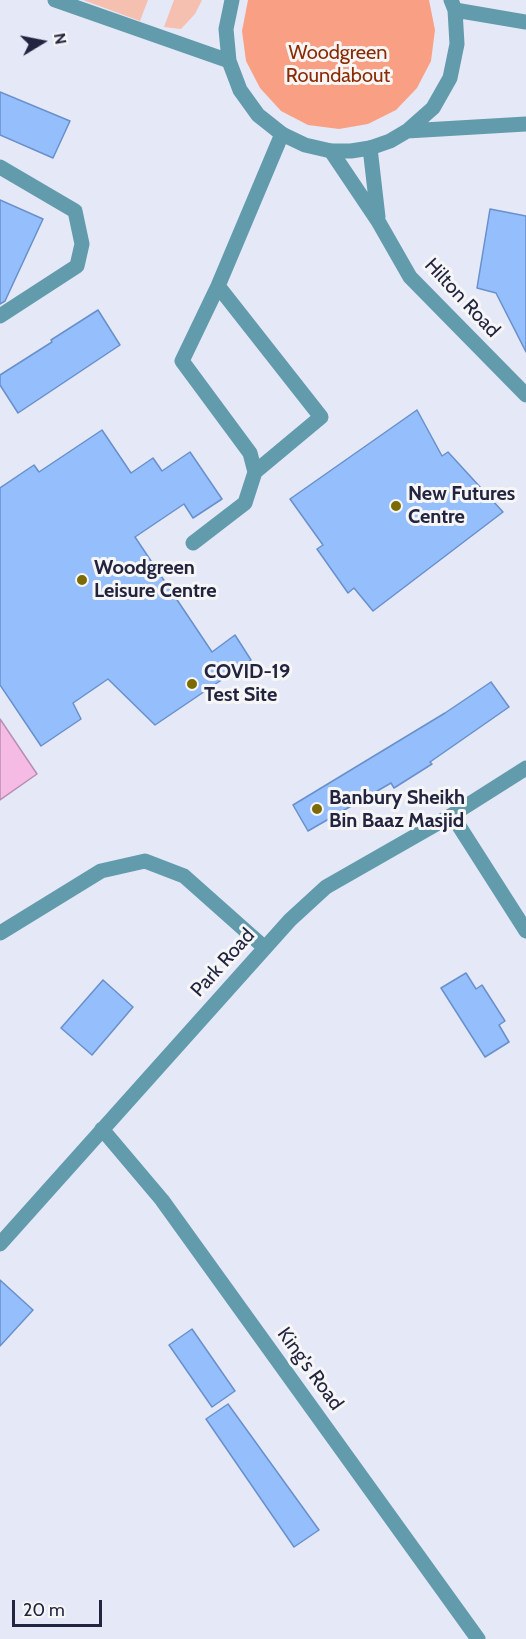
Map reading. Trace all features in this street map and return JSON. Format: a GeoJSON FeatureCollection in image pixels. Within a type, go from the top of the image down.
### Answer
{"type":"FeatureCollection","features":[{"type":"Feature","properties":{"kind":"street"},"geometry":{"type":"LineString","coordinates":[[55,0],[229,62]]}},
{"type":"Feature","properties":{"kind":"street"},"geometry":{"type":"LineString","coordinates":[[232,0],[226,29],[229,62],[240,90],[258,115],[282,134],[305,145],[331,151],[370,148],[390,141],[407,131],[433,108],[450,78],[457,44],[453,5],[526,22]]}},
{"type":"Feature","properties":{"kind":"street"},"geometry":{"type":"LineString","coordinates":[[407,131],[526,124]]}},
{"type":"Feature","properties":{"kind":"street"},"geometry":{"type":"LineString","coordinates":[[255,472],[250,453],[182,361],[218,286],[282,134]]}},
{"type":"Feature","properties":{"kind":"street"},"geometry":{"type":"LineString","coordinates":[[370,148],[378,221]]}},
{"type":"Feature","properties":{"kind":"street","name":"Hilton Road"},"geometry":{"type":"LineString","coordinates":[[331,151],[378,221],[410,277],[522,384]]}},
{"type":"Feature","properties":{"kind":"street"},"geometry":{"type":"LineString","coordinates":[[0,167],[75,211],[82,244],[77,266],[0,316]]}},
{"type":"Feature","properties":{"kind":"street"},"geometry":{"type":"LineString","coordinates":[[193,543],[245,503],[255,472],[321,417],[218,286]]}},
{"type":"Feature","properties":{"kind":"street","name":"Park Road"},"geometry":{"type":"LineString","coordinates":[[0,1244],[290,920],[326,887],[452,815],[526,768]]}},
{"type":"Feature","properties":{"kind":"street"},"geometry":{"type":"LineString","coordinates":[[452,815],[526,931]]}},
{"type":"Feature","properties":{"kind":"street"},"geometry":{"type":"LineString","coordinates":[[0,933],[101,871],[145,861],[184,876],[265,948]]}},
{"type":"Feature","properties":{"kind":"street","name":"King's Road"},"geometry":{"type":"LineString","coordinates":[[102,1129],[162,1200],[478,1639]]}},
{"type":"Feature","properties":{"kind":"shaded area"},"geometry":{"type":"Polygon","coordinates":[[[83,0],[148,0],[140,21],[83,0]]]}},
{"type":"Feature","properties":{"kind":"shaded area"},"geometry":{"type":"Polygon","coordinates":[[[174,0],[202,0],[195,14],[181,29],[164,27],[174,0]]]}},
{"type":"Feature","properties":{"kind":"shaded area"},"geometry":{"type":"Polygon","coordinates":[[[0,719],[37,774],[0,800],[0,719]]]}},
{"type":"Feature","properties":{"kind":"green space","name":"Woodgreen Roundabout"},"geometry":{"type":"Polygon","coordinates":[[[248,0],[429,0],[435,30],[431,61],[417,88],[396,110],[368,124],[339,129],[308,125],[281,111],[260,88],[246,61],[242,31],[248,0]]]}},
{"type":"Feature","properties":{"kind":"building"},"geometry":{"type":"Polygon","coordinates":[[[0,92],[70,121],[53,158],[0,135],[0,92]]]}},
{"type":"Feature","properties":{"kind":"building"},"geometry":{"type":"Polygon","coordinates":[[[0,200],[43,219],[5,301],[0,304],[0,200]]]}},
{"type":"Feature","properties":{"kind":"building"},"geometry":{"type":"Polygon","coordinates":[[[490,209],[526,216],[526,352],[496,293],[477,288],[490,209]]]}},
{"type":"Feature","properties":{"kind":"building"},"geometry":{"type":"Polygon","coordinates":[[[98,310],[120,345],[18,413],[0,385],[0,375],[98,310]]]}},
{"type":"Feature","properties":{"kind":"building","name":"New Futures Centre"},"geometry":{"type":"Polygon","coordinates":[[[417,410],[442,456],[448,452],[503,512],[373,611],[354,588],[348,593],[317,549],[323,545],[290,499],[417,410]]]}},
{"type":"Feature","properties":{"kind":"building","name":"Woodgreen Leisure Centre"},"geometry":{"type":"Polygon","coordinates":[[[102,430],[131,473],[153,458],[162,471],[190,452],[222,499],[193,518],[184,504],[135,537],[212,652],[235,635],[251,660],[155,725],[108,679],[73,703],[81,719],[41,746],[0,685],[0,488],[34,465],[39,472],[102,430]]]}},
{"type":"Feature","properties":{"kind":"building"},"geometry":{"type":"Polygon","coordinates":[[[491,682],[509,707],[430,762],[432,764],[394,788],[391,783],[308,831],[293,805],[445,713],[491,682]]]}},
{"type":"Feature","properties":{"kind":"building"},"geometry":{"type":"Polygon","coordinates":[[[466,973],[476,989],[482,985],[505,1021],[499,1025],[509,1042],[485,1057],[441,988],[466,973]]]}},
{"type":"Feature","properties":{"kind":"building"},"geometry":{"type":"Polygon","coordinates":[[[103,980],[133,1007],[92,1055],[61,1028],[103,980]]]}},
{"type":"Feature","properties":{"kind":"building"},"geometry":{"type":"Polygon","coordinates":[[[0,1280],[33,1310],[0,1346],[0,1280]]]}},
{"type":"Feature","properties":{"kind":"building"},"geometry":{"type":"Polygon","coordinates":[[[192,1329],[235,1391],[212,1407],[169,1345],[192,1329]]]}},
{"type":"Feature","properties":{"kind":"building"},"geometry":{"type":"Polygon","coordinates":[[[228,1404],[319,1530],[294,1547],[206,1419],[228,1404]]]}},
{"type":"Feature","properties":{"kind":"place","name":"New Futures Centre"},"geometry":{"type":"Point","coordinates":[396,506]}},
{"type":"Feature","properties":{"kind":"place","name":"Woodgreen Leisure Centre"},"geometry":{"type":"Point","coordinates":[82,580]}},
{"type":"Feature","properties":{"kind":"place","name":"COVID-19 Test Site"},"geometry":{"type":"Point","coordinates":[192,684]}},
{"type":"Feature","properties":{"kind":"place","name":"Banbury Sheikh Bin Baaz Masjid"},"geometry":{"type":"Point","coordinates":[317,809]}}]}
